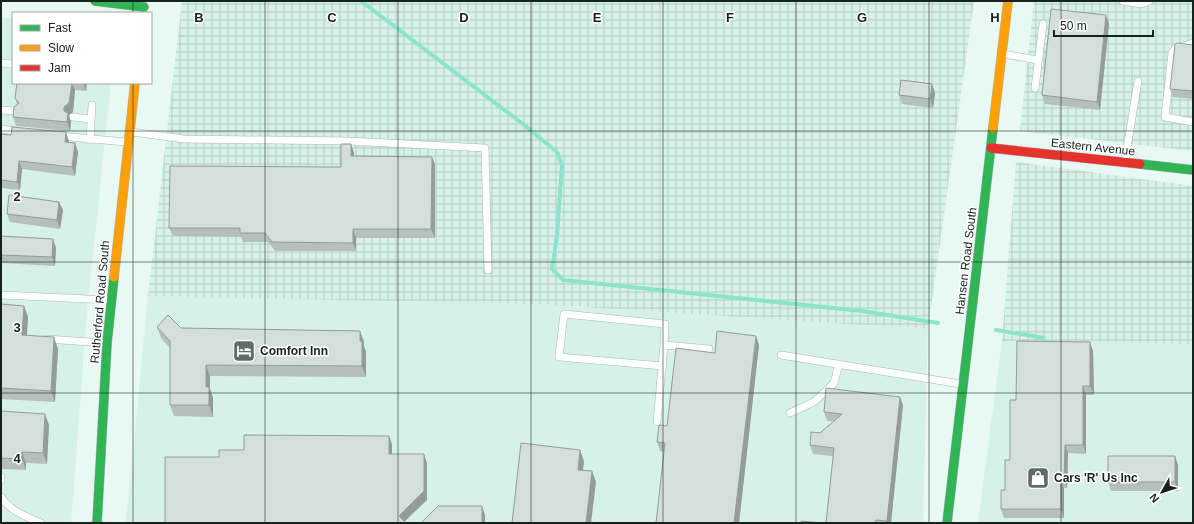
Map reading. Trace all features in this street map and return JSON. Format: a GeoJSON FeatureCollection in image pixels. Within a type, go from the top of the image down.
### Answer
{"type":"FeatureCollection","features":[{"type":"Feature","properties":{"kind":"street"},"geometry":{"type":"LineString","coordinates":[[96,1],[144,7]]}},
{"type":"Feature","properties":{"kind":"street","name":"Hansen Road South"},"geometry":{"type":"LineString","coordinates":[[946,523],[1008,1]]}},
{"type":"Feature","properties":{"kind":"street","name":"Rutherford Road South"},"geometry":{"type":"LineString","coordinates":[[97,523],[107,343],[135,84]]}},
{"type":"Feature","properties":{"kind":"street","name":"Eastern Avenue"},"geometry":{"type":"LineString","coordinates":[[991,148],[1193,170]]}},
{"type":"Feature","properties":{"kind":"lane"},"geometry":{"type":"LineString","coordinates":[[1123,1],[1142,4],[1149,1]]}},
{"type":"Feature","properties":{"kind":"lane"},"geometry":{"type":"LineString","coordinates":[[1035,88],[1042,24]]}},
{"type":"Feature","properties":{"kind":"lane"},"geometry":{"type":"LineString","coordinates":[[1193,43],[1176,48],[1172,53],[1165,117],[1193,122]]}},
{"type":"Feature","properties":{"kind":"lane"},"geometry":{"type":"LineString","coordinates":[[1002,54],[1038,60]]}},
{"type":"Feature","properties":{"kind":"lane"},"geometry":{"type":"LineString","coordinates":[[1,63],[11,64]]}},
{"type":"Feature","properties":{"kind":"lane"},"geometry":{"type":"LineString","coordinates":[[1124,163],[1138,81]]}},
{"type":"Feature","properties":{"kind":"lane"},"geometry":{"type":"LineString","coordinates":[[90,140],[92,105]]}},
{"type":"Feature","properties":{"kind":"lane"},"geometry":{"type":"LineString","coordinates":[[1,110],[18,111]]}},
{"type":"Feature","properties":{"kind":"lane"},"geometry":{"type":"LineString","coordinates":[[72,117],[91,119]]}},
{"type":"Feature","properties":{"kind":"lane"},"geometry":{"type":"LineString","coordinates":[[1,129],[32,133]]}},
{"type":"Feature","properties":{"kind":"lane"},"geometry":{"type":"LineString","coordinates":[[130,132],[184,139],[348,142],[485,148],[488,270]]}},
{"type":"Feature","properties":{"kind":"lane"},"geometry":{"type":"LineString","coordinates":[[48,135],[128,143]]}},
{"type":"Feature","properties":{"kind":"lane"},"geometry":{"type":"LineString","coordinates":[[1,295],[111,301]]}},
{"type":"Feature","properties":{"kind":"lane"},"geometry":{"type":"LineString","coordinates":[[657,422],[663,366],[665,324],[564,314],[559,357],[663,366]]}},
{"type":"Feature","properties":{"kind":"lane"},"geometry":{"type":"LineString","coordinates":[[38,338],[107,343]]}},
{"type":"Feature","properties":{"kind":"lane"},"geometry":{"type":"LineString","coordinates":[[664,345],[709,349]]}},
{"type":"Feature","properties":{"kind":"lane"},"geometry":{"type":"LineString","coordinates":[[781,355],[963,384]]}},
{"type":"Feature","properties":{"kind":"lane"},"geometry":{"type":"LineString","coordinates":[[790,413],[814,402],[834,383],[839,364]]}},
{"type":"Feature","properties":{"kind":"lane"},"geometry":{"type":"LineString","coordinates":[[1,498],[18,512],[41,523]]}},
{"type":"Feature","properties":{"kind":"shaded area"},"geometry":{"type":"Polygon","coordinates":[[[182,1],[974,1],[928,329],[537,304],[148,296],[182,1]]]}},
{"type":"Feature","properties":{"kind":"shaded area"},"geometry":{"type":"Polygon","coordinates":[[[1034,1],[1193,1],[1193,151],[1020,131],[1034,1]]]}},
{"type":"Feature","properties":{"kind":"shaded area"},"geometry":{"type":"Polygon","coordinates":[[[1,17],[12,18],[12,84],[111,84],[87,312],[71,523],[1,523],[1,17]]]}},
{"type":"Feature","properties":{"kind":"shaded area"},"geometry":{"type":"Polygon","coordinates":[[[1016,162],[1193,186],[1193,344],[1002,341],[1016,162]]]}},
{"type":"Feature","properties":{"kind":"shaded area"},"geometry":{"type":"Polygon","coordinates":[[[148,296],[537,304],[928,329],[923,523],[126,523],[148,296]]]}},
{"type":"Feature","properties":{"kind":"shaded area"},"geometry":{"type":"Polygon","coordinates":[[[1002,341],[1193,344],[1193,523],[978,523],[1002,341]]]}},
{"type":"Feature","properties":{"kind":"building"},"geometry":{"type":"Polygon","coordinates":[[[1051,9],[1106,15],[1097,102],[1042,95],[1051,9]]]}},
{"type":"Feature","properties":{"kind":"building"},"geometry":{"type":"Polygon","coordinates":[[[1177,43],[1193,45],[1193,91],[1170,89],[1175,45],[1177,43]]]}},
{"type":"Feature","properties":{"kind":"building"},"geometry":{"type":"Polygon","coordinates":[[[901,80],[932,84],[930,99],[899,95],[901,80]]]}},
{"type":"Feature","properties":{"kind":"building"},"geometry":{"type":"Polygon","coordinates":[[[17,84],[72,84],[69,103],[64,107],[64,111],[68,113],[67,122],[13,117],[14,107],[19,103],[15,98],[17,84]]]}},
{"type":"Feature","properties":{"kind":"building"},"geometry":{"type":"Polygon","coordinates":[[[12,127],[66,132],[65,142],[75,143],[72,167],[19,161],[17,182],[1,180],[1,134],[11,135],[12,127]]]}},
{"type":"Feature","properties":{"kind":"building"},"geometry":{"type":"Polygon","coordinates":[[[341,144],[351,144],[351,156],[432,157],[431,229],[353,229],[353,243],[272,242],[265,233],[240,233],[240,228],[169,228],[170,166],[341,167],[341,144]]]}},
{"type":"Feature","properties":{"kind":"building"},"geometry":{"type":"Polygon","coordinates":[[[9,195],[59,202],[57,220],[7,214],[9,195]]]}},
{"type":"Feature","properties":{"kind":"building"},"geometry":{"type":"Polygon","coordinates":[[[1,236],[53,239],[52,257],[1,255],[1,236]]]}},
{"type":"Feature","properties":{"kind":"building"},"geometry":{"type":"Polygon","coordinates":[[[1,304],[24,306],[22,335],[54,337],[51,391],[1,388],[1,304]]]}},
{"type":"Feature","properties":{"kind":"building"},"geometry":{"type":"Polygon","coordinates":[[[168,315],[181,328],[360,331],[360,341],[362,341],[362,366],[206,365],[206,387],[209,387],[209,405],[170,405],[170,341],[157,327],[168,315]]]}},
{"type":"Feature","properties":{"kind":"building"},"geometry":{"type":"Polygon","coordinates":[[[717,331],[756,336],[734,523],[656,523],[665,443],[657,442],[659,425],[667,426],[676,348],[715,353],[717,331]]]}},
{"type":"Feature","properties":{"kind":"building"},"geometry":{"type":"Polygon","coordinates":[[[1017,341],[1090,342],[1090,386],[1083,386],[1083,445],[1065,445],[1064,479],[1061,479],[1061,509],[1001,509],[1001,490],[1005,490],[1005,460],[1010,460],[1010,400],[1016,400],[1017,341]]]}},
{"type":"Feature","properties":{"kind":"building"},"geometry":{"type":"Polygon","coordinates":[[[826,388],[900,397],[887,521],[876,520],[875,523],[826,523],[834,448],[810,445],[811,432],[820,433],[842,414],[824,412],[826,388]]]}},
{"type":"Feature","properties":{"kind":"building"},"geometry":{"type":"Polygon","coordinates":[[[1,411],[45,414],[43,453],[22,452],[22,459],[1,458],[1,411]]]}},
{"type":"Feature","properties":{"kind":"building"},"geometry":{"type":"Polygon","coordinates":[[[244,435],[389,436],[389,454],[424,454],[424,491],[399,516],[406,523],[165,523],[165,457],[219,457],[219,450],[244,450],[244,435]]]}},
{"type":"Feature","properties":{"kind":"building"},"geometry":{"type":"Polygon","coordinates":[[[521,443],[580,450],[578,470],[592,471],[586,523],[512,523],[521,443]]]}},
{"type":"Feature","properties":{"kind":"building"},"geometry":{"type":"Polygon","coordinates":[[[1108,456],[1175,456],[1175,482],[1108,482],[1108,456]]]}},
{"type":"Feature","properties":{"kind":"building"},"geometry":{"type":"Polygon","coordinates":[[[438,506],[482,506],[482,523],[421,523],[438,506]]]}},
{"type":"Feature","properties":{"kind":"building"},"geometry":{"type":"Polygon","coordinates":[[[801,521],[823,523],[801,523],[801,521]]]}},
{"type":"Feature","properties":{"kind":"waterway"},"geometry":{"type":"LineString","coordinates":[[361,1],[519,121],[557,152],[562,165],[557,236],[552,269],[563,280],[862,311],[938,323]]}},
{"type":"Feature","properties":{"kind":"waterway"},"geometry":{"type":"LineString","coordinates":[[996,330],[1044,338]]}},
{"type":"Feature","properties":{"kind":"traffic: fast"},"geometry":{"type":"LineString","coordinates":[[95,1],[144,7]]}},
{"type":"Feature","properties":{"kind":"traffic: fast"},"geometry":{"type":"LineString","coordinates":[[947,523],[993,128]]}},
{"type":"Feature","properties":{"kind":"traffic: fast"},"geometry":{"type":"LineString","coordinates":[[1140,164],[1193,170]]}},
{"type":"Feature","properties":{"kind":"traffic: fast"},"geometry":{"type":"LineString","coordinates":[[97,523],[107,343],[114,277]]}},
{"type":"Feature","properties":{"kind":"traffic: slow"},"geometry":{"type":"LineString","coordinates":[[993,128],[1008,1]]}},
{"type":"Feature","properties":{"kind":"traffic: slow"},"geometry":{"type":"LineString","coordinates":[[114,277],[135,84]]}},
{"type":"Feature","properties":{"kind":"traffic: jam"},"geometry":{"type":"LineString","coordinates":[[991,148],[1140,164]]}},
{"type":"Feature","properties":{"kind":"place","name":"Comfort Inn"},"geometry":{"type":"Point","coordinates":[244,351]}},
{"type":"Feature","properties":{"kind":"place","name":"Cars 'R' Us Inc"},"geometry":{"type":"Point","coordinates":[1038,478]}}]}
